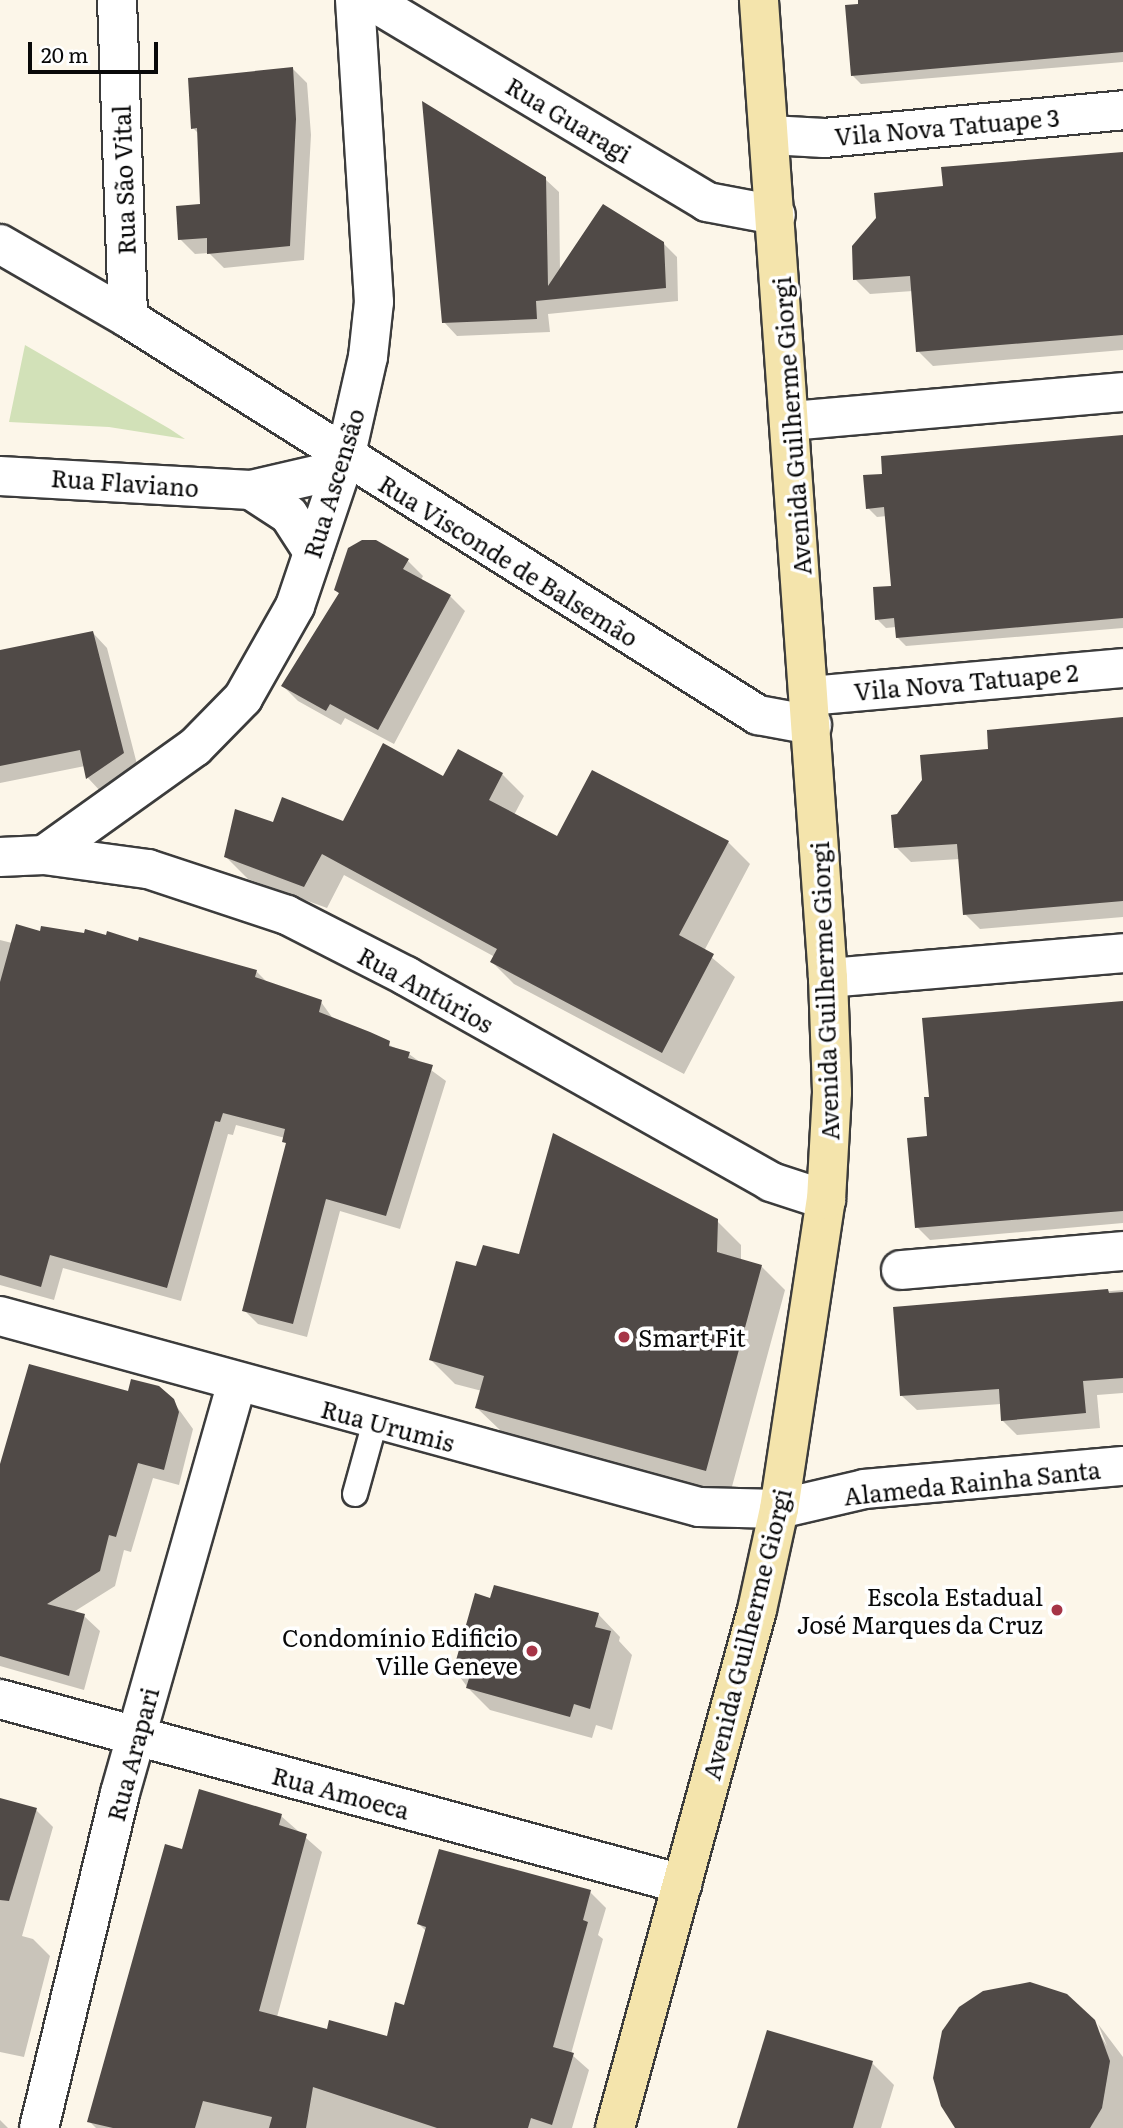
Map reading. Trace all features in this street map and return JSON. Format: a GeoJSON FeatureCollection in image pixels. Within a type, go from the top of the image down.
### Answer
{"type":"FeatureCollection","features":[{"type":"Feature","properties":{"kind":"street","name":"Rua São Vital"},"geometry":{"type":"LineString","coordinates":[[117,0],[128,318]]}},
{"type":"Feature","properties":{"kind":"street","name":"Rua Ascensão"},"geometry":{"type":"LineString","coordinates":[[44,855],[195,747],[243,698],[276,647],[313,552],[343,464],[368,357],[374,302],[355,0]]}},
{"type":"Feature","properties":{"kind":"street","name":"Rua Guaragi"},"geometry":{"type":"LineString","coordinates":[[370,0],[707,202],[776,215]]}},
{"type":"Feature","properties":{"kind":"street","name":"Avenida Guilherme Giorgi"},"geometry":{"type":"LineString","coordinates":[[615,2128],[757,1610],[779,1509],[826,1200],[832,1092],[828,978],[771,135],[759,0]]}},
{"type":"Feature","properties":{"kind":"street","name":"Vila Nova Tatuape 3"},"geometry":{"type":"LineString","coordinates":[[771,135],[824,138],[1123,110]]}},
{"type":"Feature","properties":{"kind":"street","name":"Rua Visconde de Balsemão"},"geometry":{"type":"LineString","coordinates":[[0,244],[128,318],[343,464],[758,715],[811,710]]}},
{"type":"Feature","properties":{"kind":"street"},"geometry":{"type":"LineString","coordinates":[[791,421],[1123,392]]}},
{"type":"Feature","properties":{"kind":"street","name":"Rua Flaviano"},"geometry":{"type":"LineString","coordinates":[[0,476],[251,490],[343,464]]}},
{"type":"Feature","properties":{"kind":"street","name":"Rua Flaviano"},"geometry":{"type":"LineString","coordinates":[[251,490],[289,514],[313,552]]}},
{"type":"Feature","properties":{"kind":"street","name":"Vila Nova Tatuape 2"},"geometry":{"type":"LineString","coordinates":[[811,710],[1123,668]]}},
{"type":"Feature","properties":{"kind":"street","name":"Rua Antúrios"},"geometry":{"type":"LineString","coordinates":[[0,857],[44,855],[148,869],[287,915],[406,976],[771,1182],[826,1200]]}},
{"type":"Feature","properties":{"kind":"street"},"geometry":{"type":"LineString","coordinates":[[828,978],[1123,953]]}},
{"type":"Feature","properties":{"kind":"street"},"geometry":{"type":"LineString","coordinates":[[901,1270],[1123,1251]]}},
{"type":"Feature","properties":{"kind":"street","name":"Rua Urumis"},"geometry":{"type":"LineString","coordinates":[[0,1317],[375,1422],[699,1507],[779,1509]]}},
{"type":"Feature","properties":{"kind":"street","name":"Rua Arapari"},"geometry":{"type":"LineString","coordinates":[[39,2128],[136,1737],[237,1383]]}},
{"type":"Feature","properties":{"kind":"street","name":"Alameda Rainha Santa"},"geometry":{"type":"LineString","coordinates":[[779,1509],[864,1489],[1123,1466]]}},
{"type":"Feature","properties":{"kind":"street","name":"Rua Amoeca"},"geometry":{"type":"LineString","coordinates":[[0,1699],[682,1884]]}},
{"type":"Feature","properties":{"kind":"lane"},"geometry":{"type":"LineString","coordinates":[[355,1494],[375,1422]]}},
{"type":"Feature","properties":{"kind":"green space"},"geometry":{"type":"Polygon","coordinates":[[[25,345],[185,439],[109,427],[9,422],[25,345]]]}},
{"type":"Feature","properties":{"kind":"building"},"geometry":{"type":"Polygon","coordinates":[[[858,0],[1123,0],[1123,52],[851,76],[845,5],[858,4],[858,0]]]}},
{"type":"Feature","properties":{"kind":"building"},"geometry":{"type":"Polygon","coordinates":[[[293,67],[296,119],[290,246],[207,254],[207,238],[178,240],[176,206],[200,204],[197,128],[191,129],[188,78],[293,67]]]}},
{"type":"Feature","properties":{"kind":"building"},"geometry":{"type":"Polygon","coordinates":[[[422,101],[546,177],[548,286],[603,204],[664,242],[666,288],[536,301],[537,319],[442,323],[422,101]]]}},
{"type":"Feature","properties":{"kind":"building"},"geometry":{"type":"Polygon","coordinates":[[[1123,152],[1123,335],[916,352],[910,276],[853,280],[852,246],[876,218],[874,193],[943,186],[941,167],[1123,152]]]}},
{"type":"Feature","properties":{"kind":"building"},"geometry":{"type":"Polygon","coordinates":[[[1123,435],[1123,618],[896,638],[894,618],[875,620],[873,587],[891,586],[884,507],[866,509],[863,475],[882,474],[881,456],[1123,435]]]}},
{"type":"Feature","properties":{"kind":"building"},"geometry":{"type":"Polygon","coordinates":[[[362,540],[376,540],[409,559],[403,569],[451,595],[378,730],[330,704],[326,711],[281,686],[339,593],[334,590],[348,548],[362,540]]]}},
{"type":"Feature","properties":{"kind":"building"},"geometry":{"type":"Polygon","coordinates":[[[93,631],[124,753],[86,779],[80,750],[0,766],[0,650],[93,631]]]}},
{"type":"Feature","properties":{"kind":"building"},"geometry":{"type":"Polygon","coordinates":[[[1123,717],[1123,901],[963,915],[957,844],[894,848],[891,815],[897,814],[922,780],[920,755],[988,749],[987,730],[1123,717]]]}},
{"type":"Feature","properties":{"kind":"building"},"geometry":{"type":"Polygon","coordinates":[[[383,743],[443,776],[458,749],[503,773],[489,800],[557,836],[592,770],[729,841],[679,935],[714,954],[662,1053],[490,962],[497,949],[322,854],[304,887],[224,857],[235,809],[273,822],[282,797],[343,821],[383,743]]]}},
{"type":"Feature","properties":{"kind":"building"},"geometry":{"type":"Polygon","coordinates":[[[16,924],[40,931],[41,926],[84,933],[85,929],[106,935],[107,931],[138,941],[139,937],[257,970],[255,977],[322,1000],[319,1012],[390,1041],[389,1046],[410,1052],[408,1058],[433,1065],[386,1216],[326,1199],[293,1324],[242,1311],[286,1143],[282,1142],[285,1129],[223,1113],[220,1122],[215,1121],[167,1288],[50,1255],[41,1287],[0,1275],[0,982],[16,924]]]}},
{"type":"Feature","properties":{"kind":"building"},"geometry":{"type":"Polygon","coordinates":[[[1123,1001],[1123,1211],[915,1228],[907,1138],[927,1136],[924,1097],[929,1097],[922,1018],[1123,1001]]]}},
{"type":"Feature","properties":{"kind":"building"},"geometry":{"type":"Polygon","coordinates":[[[553,1133],[718,1219],[717,1252],[762,1265],[706,1471],[475,1408],[484,1376],[429,1360],[456,1261],[476,1266],[483,1245],[519,1254],[553,1133]]]}},
{"type":"Feature","properties":{"kind":"building"},"geometry":{"type":"Polygon","coordinates":[[[1108,1289],[1109,1293],[1123,1292],[1123,1378],[1083,1381],[1086,1413],[1001,1421],[999,1389],[900,1396],[893,1307],[1108,1289]]]}},
{"type":"Feature","properties":{"kind":"building"},"geometry":{"type":"Polygon","coordinates":[[[29,1364],[128,1391],[131,1379],[159,1386],[174,1399],[179,1412],[164,1470],[138,1463],[116,1537],[109,1535],[100,1571],[47,1604],[85,1614],[69,1676],[0,1656],[0,1464],[29,1364]]]}},
{"type":"Feature","properties":{"kind":"building","name":"Condomínio Edificio Ville Geneve"},"geometry":{"type":"Polygon","coordinates":[[[494,1585],[599,1613],[595,1627],[611,1631],[590,1709],[574,1704],[570,1717],[466,1688],[470,1675],[453,1671],[475,1593],[490,1598],[494,1585]]]}},
{"type":"Feature","properties":{"kind":"building"},"geometry":{"type":"Polygon","coordinates":[[[199,1789],[282,1814],[279,1825],[307,1834],[259,2011],[327,2029],[329,2020],[387,2036],[395,2002],[404,2005],[426,1927],[417,1924],[439,1849],[591,1890],[583,1920],[588,1922],[553,2047],[574,2053],[552,2125],[531,2118],[528,2128],[437,2128],[313,2087],[306,2128],[269,2128],[272,2117],[203,2101],[195,2128],[113,2128],[87,2122],[165,1844],[182,1849],[199,1789]]]}},
{"type":"Feature","properties":{"kind":"building"},"geometry":{"type":"Polygon","coordinates":[[[0,1798],[37,1808],[9,1901],[0,1900],[0,1798]]]}},
{"type":"Feature","properties":{"kind":"building"},"geometry":{"type":"Polygon","coordinates":[[[1030,1982],[1067,1994],[1095,2020],[1110,2061],[1102,2108],[1090,2128],[955,2128],[941,2106],[933,2078],[942,2031],[959,2007],[983,1991],[1030,1982]]]}},
{"type":"Feature","properties":{"kind":"building"},"geometry":{"type":"Polygon","coordinates":[[[767,2030],[873,2061],[853,2128],[737,2128],[767,2030]]]}},
{"type":"Feature","properties":{"kind":"place","name":"Smart Fit"},"geometry":{"type":"Point","coordinates":[624,1337]}},
{"type":"Feature","properties":{"kind":"place","name":"Escola Estadual José Marques da Cruz"},"geometry":{"type":"Point","coordinates":[1057,1610]}},
{"type":"Feature","properties":{"kind":"place","name":"Condomínio Edificio Ville Geneve"},"geometry":{"type":"Point","coordinates":[532,1651]}}]}
